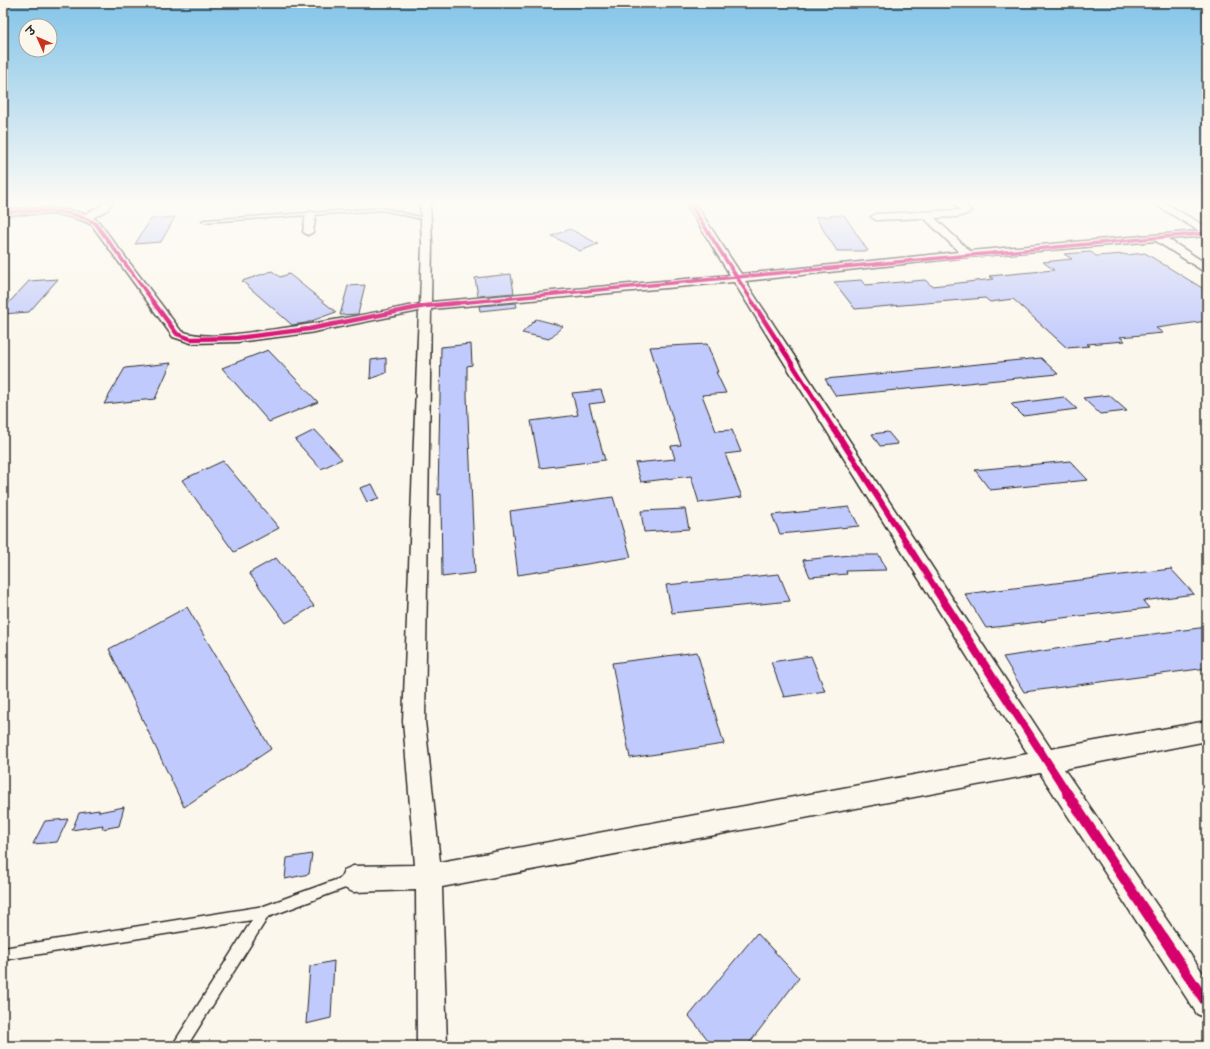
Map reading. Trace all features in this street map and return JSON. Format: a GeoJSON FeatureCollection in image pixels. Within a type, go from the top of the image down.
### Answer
{"type":"FeatureCollection","features":[{"type":"Feature","properties":{"kind":"street"},"geometry":{"type":"LineString","coordinates":[[116,251],[177,334],[191,339],[237,338],[309,329],[425,306],[737,278],[1002,251]]}},
{"type":"Feature","properties":{"kind":"street"},"geometry":{"type":"LineString","coordinates":[[427,251],[414,721],[429,877],[432,1046]]}},
{"type":"Feature","properties":{"kind":"street"},"geometry":{"type":"LineString","coordinates":[[720,251],[1046,762],[1207,1004]]}},
{"type":"Feature","properties":{"kind":"street"},"geometry":{"type":"LineString","coordinates":[[965,251],[968,254]]}},
{"type":"Feature","properties":{"kind":"street"},"geometry":{"type":"LineString","coordinates":[[1179,251],[1207,269]]}},
{"type":"Feature","properties":{"kind":"street"},"geometry":{"type":"LineString","coordinates":[[353,879],[429,877],[1207,731]]}},
{"type":"Feature","properties":{"kind":"lane"},"geometry":{"type":"LineString","coordinates":[[3,954],[264,912],[353,879]]}},
{"type":"Feature","properties":{"kind":"lane"},"geometry":{"type":"LineString","coordinates":[[179,1046],[264,912]]}},
{"type":"Feature","properties":{"kind":"building"},"geometry":{"type":"Polygon","coordinates":[[[1091,252],[1096,256],[1145,253],[1207,291],[1207,321],[1156,328],[1163,333],[1120,337],[1125,341],[1087,344],[1090,346],[1067,348],[1013,299],[990,302],[985,298],[855,309],[834,282],[861,280],[865,285],[925,280],[932,286],[994,279],[989,276],[1054,270],[1043,262],[1072,259],[1064,254],[1091,252]]]}},
{"type":"Feature","properties":{"kind":"building"},"geometry":{"type":"Polygon","coordinates":[[[272,271],[280,277],[289,274],[336,312],[306,323],[292,325],[242,281],[272,271]]]}},
{"type":"Feature","properties":{"kind":"building"},"geometry":{"type":"Polygon","coordinates":[[[511,274],[514,293],[478,296],[475,278],[511,274]]]}},
{"type":"Feature","properties":{"kind":"building"},"geometry":{"type":"Polygon","coordinates":[[[58,279],[29,312],[3,314],[3,309],[29,281],[58,279]]]}},
{"type":"Feature","properties":{"kind":"building"},"geometry":{"type":"Polygon","coordinates":[[[365,285],[358,314],[340,315],[348,286],[365,285]]]}},
{"type":"Feature","properties":{"kind":"building"},"geometry":{"type":"Polygon","coordinates":[[[516,303],[517,307],[480,311],[479,306],[516,303]]]}},
{"type":"Feature","properties":{"kind":"building"},"geometry":{"type":"Polygon","coordinates":[[[536,319],[563,326],[549,339],[522,333],[536,319]]]}},
{"type":"Feature","properties":{"kind":"building"},"geometry":{"type":"Polygon","coordinates":[[[471,344],[472,365],[467,366],[467,395],[475,573],[442,577],[441,494],[438,495],[441,347],[471,344]]]}},
{"type":"Feature","properties":{"kind":"building"},"geometry":{"type":"Polygon","coordinates":[[[707,344],[718,372],[716,372],[726,393],[702,395],[716,431],[732,430],[741,452],[725,454],[742,497],[699,503],[691,476],[641,482],[635,463],[675,459],[671,446],[681,445],[650,347],[707,344]]]}},
{"type":"Feature","properties":{"kind":"building"},"geometry":{"type":"Polygon","coordinates":[[[268,350],[318,402],[269,422],[222,368],[268,350]]]}},
{"type":"Feature","properties":{"kind":"building"},"geometry":{"type":"Polygon","coordinates":[[[386,358],[386,373],[370,379],[371,360],[386,358]]]}},
{"type":"Feature","properties":{"kind":"building"},"geometry":{"type":"Polygon","coordinates":[[[1041,358],[1058,374],[836,396],[825,379],[1041,358]]]}},
{"type":"Feature","properties":{"kind":"building"},"geometry":{"type":"Polygon","coordinates":[[[171,363],[155,399],[104,404],[125,368],[171,363]]]}},
{"type":"Feature","properties":{"kind":"building"},"geometry":{"type":"Polygon","coordinates":[[[601,390],[605,402],[589,404],[605,460],[540,468],[531,421],[578,415],[572,393],[601,390]]]}},
{"type":"Feature","properties":{"kind":"building"},"geometry":{"type":"Polygon","coordinates":[[[1109,395],[1127,411],[1100,414],[1083,398],[1109,395]]]}},
{"type":"Feature","properties":{"kind":"building"},"geometry":{"type":"Polygon","coordinates":[[[1064,397],[1077,409],[1023,416],[1011,404],[1064,397]]]}},
{"type":"Feature","properties":{"kind":"building"},"geometry":{"type":"Polygon","coordinates":[[[315,430],[342,459],[321,469],[295,440],[315,430]]]}},
{"type":"Feature","properties":{"kind":"building"},"geometry":{"type":"Polygon","coordinates":[[[888,432],[898,444],[880,446],[872,434],[888,432]]]}},
{"type":"Feature","properties":{"kind":"building"},"geometry":{"type":"Polygon","coordinates":[[[223,461],[279,528],[234,552],[182,480],[223,461]]]}},
{"type":"Feature","properties":{"kind":"building"},"geometry":{"type":"Polygon","coordinates":[[[1070,461],[1088,480],[990,490],[975,470],[1070,461]]]}},
{"type":"Feature","properties":{"kind":"building"},"geometry":{"type":"Polygon","coordinates":[[[372,484],[379,498],[367,502],[360,488],[372,484]]]}},
{"type":"Feature","properties":{"kind":"building"},"geometry":{"type":"Polygon","coordinates":[[[613,497],[631,557],[518,575],[510,511],[613,497]]]}},
{"type":"Feature","properties":{"kind":"building"},"geometry":{"type":"Polygon","coordinates":[[[849,507],[859,526],[780,534],[772,515],[849,507]]]}},
{"type":"Feature","properties":{"kind":"building"},"geometry":{"type":"Polygon","coordinates":[[[685,509],[689,529],[644,532],[641,511],[685,509]]]}},
{"type":"Feature","properties":{"kind":"building"},"geometry":{"type":"Polygon","coordinates":[[[850,555],[879,555],[886,570],[846,571],[847,574],[810,577],[803,560],[850,555]]]}},
{"type":"Feature","properties":{"kind":"building"},"geometry":{"type":"Polygon","coordinates":[[[276,558],[314,606],[286,623],[249,573],[276,558]]]}},
{"type":"Feature","properties":{"kind":"building"},"geometry":{"type":"Polygon","coordinates":[[[1171,569],[1194,594],[1143,601],[1149,608],[1006,626],[986,628],[965,594],[1171,569]]]}},
{"type":"Feature","properties":{"kind":"building"},"geometry":{"type":"Polygon","coordinates":[[[779,574],[790,601],[672,613],[666,585],[779,574]]]}},
{"type":"Feature","properties":{"kind":"building"},"geometry":{"type":"Polygon","coordinates":[[[187,607],[271,749],[184,807],[109,649],[187,607]]]}},
{"type":"Feature","properties":{"kind":"building"},"geometry":{"type":"Polygon","coordinates":[[[1207,627],[1207,668],[1024,692],[1003,657],[1108,641],[1107,640],[1207,627]]]}},
{"type":"Feature","properties":{"kind":"building"},"geometry":{"type":"Polygon","coordinates":[[[697,652],[724,744],[630,758],[612,663],[697,652]]]}},
{"type":"Feature","properties":{"kind":"building"},"geometry":{"type":"Polygon","coordinates":[[[811,656],[825,691],[784,697],[771,662],[811,656]]]}},
{"type":"Feature","properties":{"kind":"building"},"geometry":{"type":"Polygon","coordinates":[[[124,807],[119,826],[102,829],[103,825],[72,830],[79,813],[99,810],[99,812],[124,807]]]}},
{"type":"Feature","properties":{"kind":"building"},"geometry":{"type":"Polygon","coordinates":[[[68,819],[57,842],[33,844],[45,821],[68,819]]]}},
{"type":"Feature","properties":{"kind":"building"},"geometry":{"type":"Polygon","coordinates":[[[312,854],[309,874],[285,879],[287,858],[312,854]]]}},
{"type":"Feature","properties":{"kind":"building"},"geometry":{"type":"Polygon","coordinates":[[[757,933],[799,978],[747,1046],[713,1046],[689,1016],[757,933]]]}},
{"type":"Feature","properties":{"kind":"building"},"geometry":{"type":"Polygon","coordinates":[[[334,961],[331,1018],[306,1024],[310,966],[334,961]]]}},
{"type":"Feature","properties":{"kind":"cycle path"},"geometry":{"type":"LineString","coordinates":[[116,251],[177,334],[191,339],[237,338],[309,329],[425,306],[737,278],[1003,251]]}},
{"type":"Feature","properties":{"kind":"cycle path"},"geometry":{"type":"LineString","coordinates":[[720,251],[1046,762],[1207,1004]]}}]}
